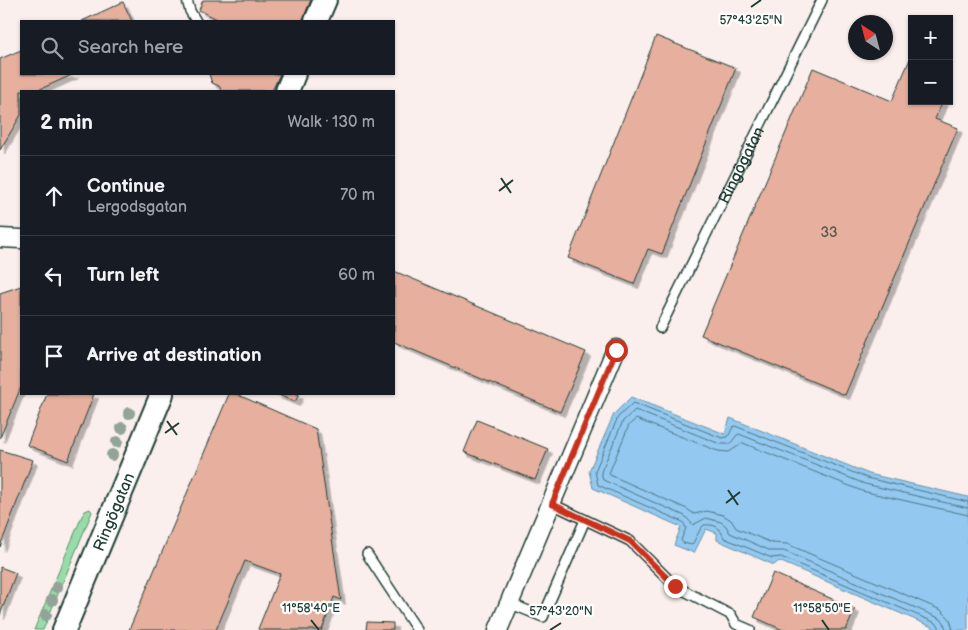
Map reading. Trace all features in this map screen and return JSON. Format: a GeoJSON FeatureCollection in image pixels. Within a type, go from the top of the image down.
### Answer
{"type":"FeatureCollection","features":[{"type":"Feature","properties":{"kind":"street"},"geometry":{"type":"LineString","coordinates":[[316,20],[325,0]]}},
{"type":"Feature","properties":{"kind":"street"},"geometry":{"type":"LineString","coordinates":[[287,90],[294,75]]}},
{"type":"Feature","properties":{"kind":"street"},"geometry":{"type":"LineString","coordinates":[[0,238],[20,238]]}},
{"type":"Feature","properties":{"kind":"street"},"geometry":{"type":"LineString","coordinates":[[498,630],[616,350]]}},
{"type":"Feature","properties":{"kind":"street","name":"Ringögatan"},"geometry":{"type":"LineString","coordinates":[[64,630],[162,395]]}},
{"type":"Feature","properties":{"kind":"lane"},"geometry":{"type":"LineString","coordinates":[[187,0],[195,20]]}},
{"type":"Feature","properties":{"kind":"lane","name":"Ringögatan"},"geometry":{"type":"LineString","coordinates":[[660,328],[822,0]]}},
{"type":"Feature","properties":{"kind":"lane"},"geometry":{"type":"LineString","coordinates":[[552,504],[630,541],[675,586],[731,615],[735,627],[750,630]]}},
{"type":"Feature","properties":{"kind":"lane"},"geometry":{"type":"LineString","coordinates":[[509,603],[543,617],[585,520]]}},
{"type":"Feature","properties":{"kind":"lane"},"geometry":{"type":"LineString","coordinates":[[367,554],[417,630]]}},
{"type":"Feature","properties":{"kind":"green space"},"geometry":{"type":"Polygon","coordinates":[[[90,509],[92,512],[43,630],[34,630],[82,516],[85,511],[90,509]]]}},
{"type":"Feature","properties":{"kind":"water"},"geometry":{"type":"Polygon","coordinates":[[[631,397],[725,434],[730,418],[869,474],[968,497],[968,630],[939,630],[779,561],[774,565],[717,540],[717,533],[706,529],[694,553],[674,545],[681,527],[593,488],[589,471],[614,414],[631,397]]]}},
{"type":"Feature","properties":{"kind":"building"},"geometry":{"type":"Polygon","coordinates":[[[203,0],[311,0],[302,20],[219,20],[199,10],[203,0]]]}},
{"type":"Feature","properties":{"kind":"building"},"geometry":{"type":"Polygon","coordinates":[[[123,2],[132,20],[84,20],[123,2]]]}},
{"type":"Feature","properties":{"kind":"building"},"geometry":{"type":"Polygon","coordinates":[[[656,36],[736,68],[662,254],[648,249],[634,284],[568,258],[656,36]]]}},
{"type":"Feature","properties":{"kind":"building"},"geometry":{"type":"Polygon","coordinates":[[[20,50],[20,75],[72,75],[38,90],[20,90],[20,117],[0,150],[0,59],[20,50]]]}},
{"type":"Feature","properties":{"kind":"building"},"geometry":{"type":"Polygon","coordinates":[[[908,64],[908,105],[941,105],[935,119],[958,128],[845,395],[701,335],[813,68],[892,101],[908,64]]]}},
{"type":"Feature","properties":{"kind":"building"},"geometry":{"type":"Polygon","coordinates":[[[209,75],[280,75],[272,90],[221,90],[219,86],[212,83],[209,75]]]}},
{"type":"Feature","properties":{"kind":"building"},"geometry":{"type":"Polygon","coordinates":[[[395,271],[586,352],[560,412],[395,342],[395,271]]]}},
{"type":"Feature","properties":{"kind":"building"},"geometry":{"type":"Polygon","coordinates":[[[20,286],[20,389],[0,438],[0,293],[20,286]]]}},
{"type":"Feature","properties":{"kind":"building"},"geometry":{"type":"Polygon","coordinates":[[[47,395],[94,395],[68,461],[27,445],[47,395]]]}},
{"type":"Feature","properties":{"kind":"building"},"geometry":{"type":"Polygon","coordinates":[[[229,395],[238,395],[316,429],[341,600],[334,597],[322,630],[258,629],[280,574],[245,561],[216,630],[129,630],[229,395]]]}},
{"type":"Feature","properties":{"kind":"building"},"geometry":{"type":"Polygon","coordinates":[[[278,395],[298,395],[295,402],[278,395]]]}},
{"type":"Feature","properties":{"kind":"building"},"geometry":{"type":"Polygon","coordinates":[[[477,420],[548,449],[535,480],[464,452],[477,420]]]}},
{"type":"Feature","properties":{"kind":"building"},"geometry":{"type":"Polygon","coordinates":[[[0,450],[33,460],[0,547],[0,450]]]}},
{"type":"Feature","properties":{"kind":"building"},"geometry":{"type":"Polygon","coordinates":[[[0,567],[16,573],[0,615],[0,567]]]}},
{"type":"Feature","properties":{"kind":"building"},"geometry":{"type":"Polygon","coordinates":[[[773,573],[855,609],[846,630],[783,630],[754,617],[773,573]]]}},
{"type":"Feature","properties":{"kind":"building"},"geometry":{"type":"Polygon","coordinates":[[[367,622],[393,623],[393,630],[366,630],[367,622]]]}},
{"type":"Feature","properties":{"kind":"route"},"geometry":{"type":"LineString","coordinates":[[616,350],[552,504],[630,541],[675,586]]}}]}
